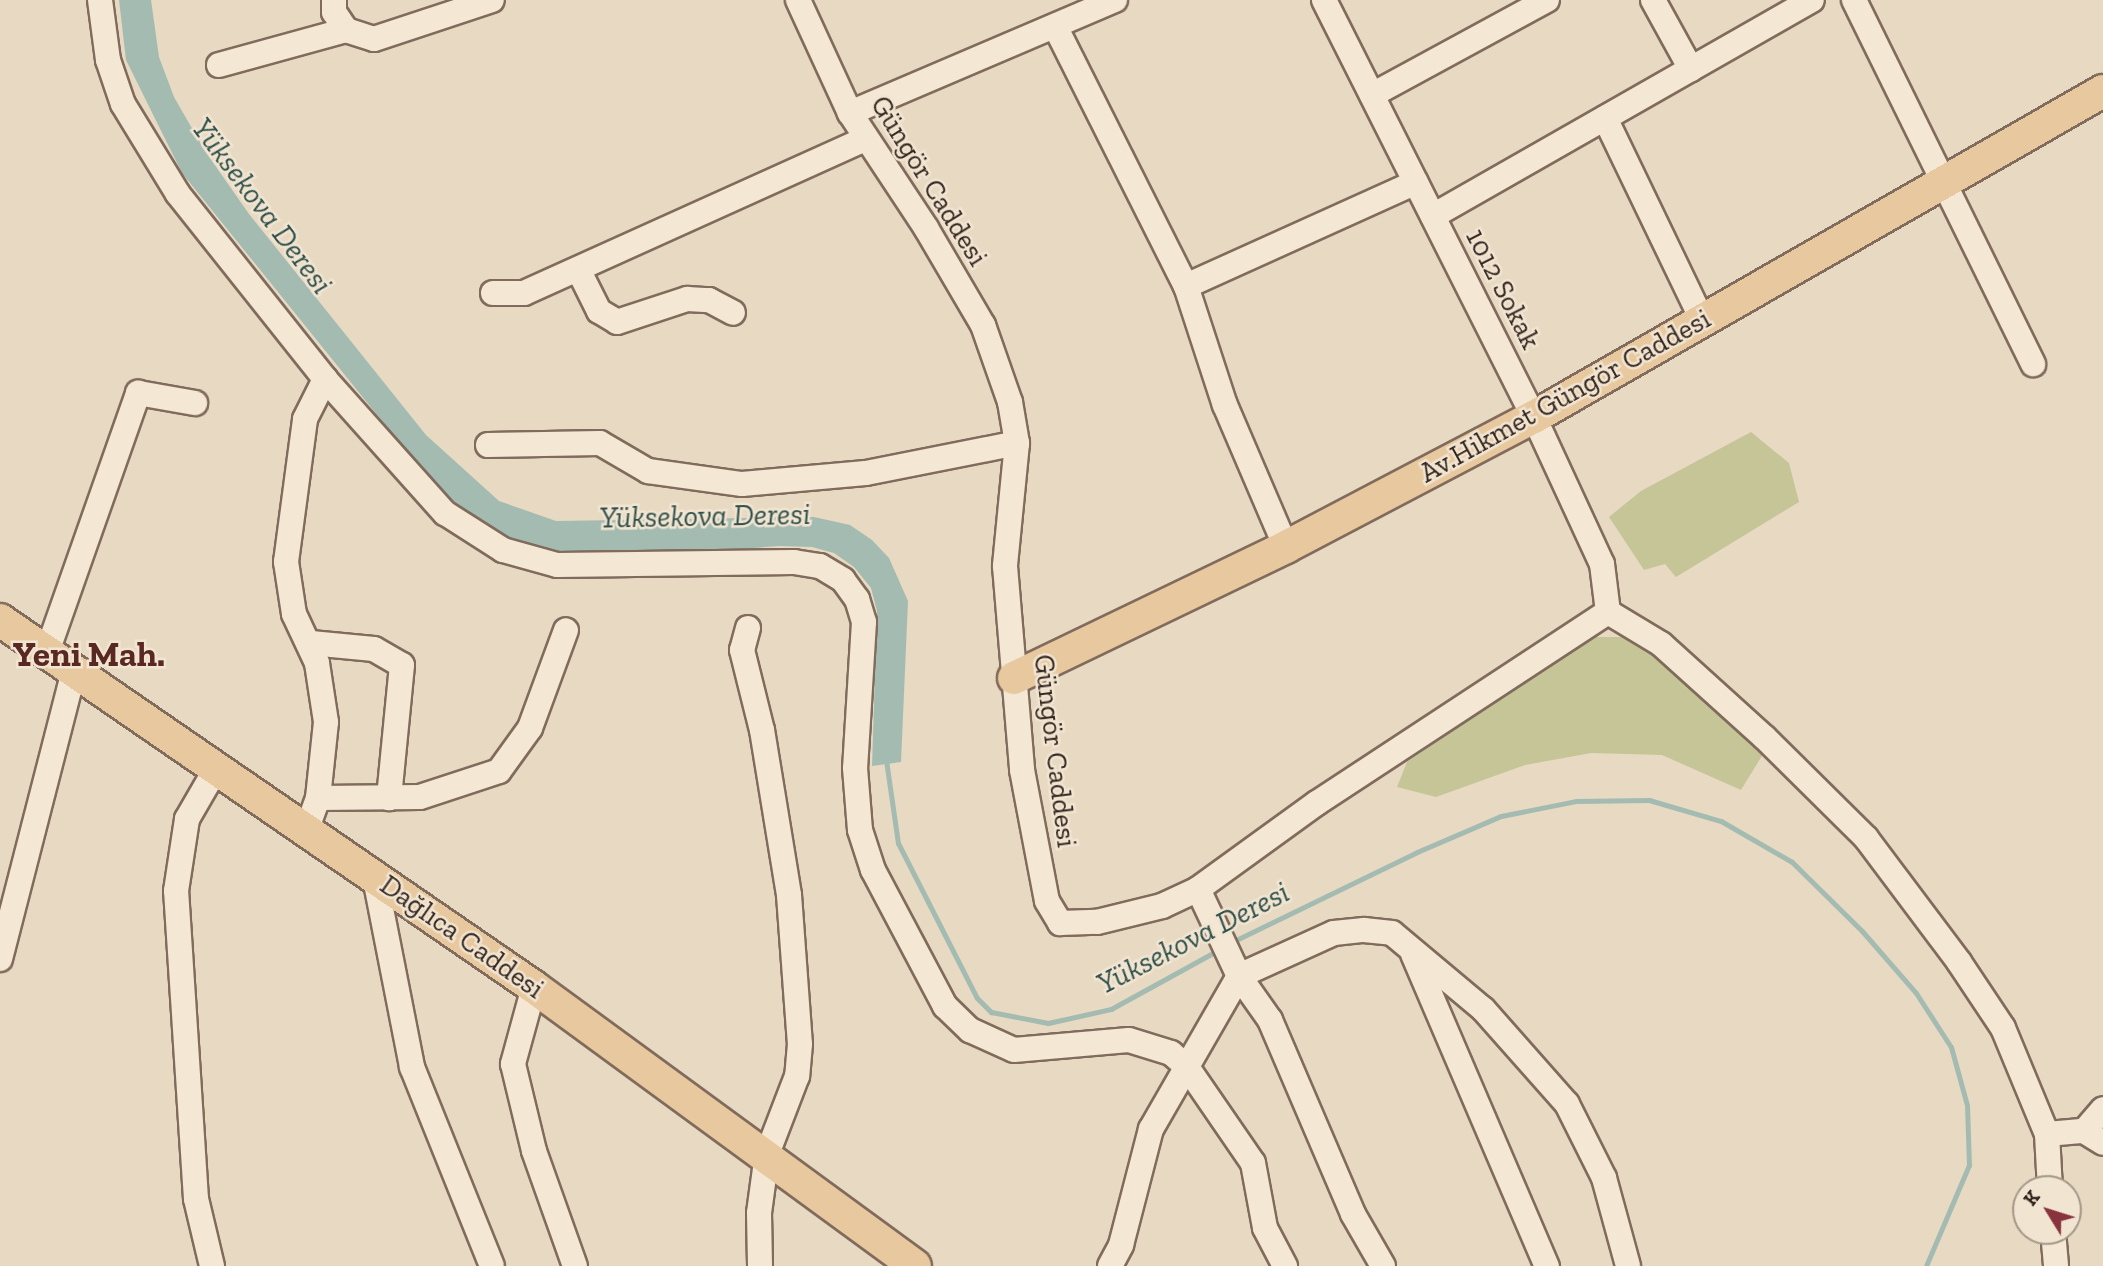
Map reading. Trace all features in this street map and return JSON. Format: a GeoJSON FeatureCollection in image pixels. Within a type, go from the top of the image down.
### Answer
{"type":"FeatureCollection","features":[{"type":"Feature","properties":{"kind":"main road","name":"Av.Hikmet Güngör Caddesi"},"geometry":{"type":"LineString","coordinates":[[1014,678],[1286,547],[1534,417],[2103,91]]}},
{"type":"Feature","properties":{"kind":"main road","name":"Dağlıca Caddesi"},"geometry":{"type":"LineString","coordinates":[[0,620],[534,987],[767,1154],[912,1265]]}},
{"type":"Feature","properties":{"kind":"street"},"geometry":{"type":"LineString","coordinates":[[100,0],[108,60],[133,125],[211,241],[427,497],[465,528],[524,558],[586,567],[807,563],[843,580],[857,599],[864,622],[855,768],[860,830],[882,889],[945,1006],[970,1030],[1014,1050],[1140,1041],[1171,1053],[1187,1067],[1253,1163],[1265,1228],[1285,1266]]}},
{"type":"Feature","properties":{"kind":"street"},"geometry":{"type":"LineString","coordinates":[[334,0],[334,12],[346,30]]}},
{"type":"Feature","properties":{"kind":"street"},"geometry":{"type":"LineString","coordinates":[[219,65],[346,30],[374,39],[492,0]]}},
{"type":"Feature","properties":{"kind":"street","name":"Güngör Caddesi"},"geometry":{"type":"LineString","coordinates":[[798,0],[850,113],[926,228],[983,325],[1010,401],[1017,443],[1005,566],[1022,770],[1047,901],[1060,923],[1097,922],[1162,906],[1198,889],[1339,788],[1608,611]]}},
{"type":"Feature","properties":{"kind":"street","name":"1012 Sokak"},"geometry":{"type":"LineString","coordinates":[[1324,0],[1534,417],[1602,564],[1608,611]]}},
{"type":"Feature","properties":{"kind":"street"},"geometry":{"type":"LineString","coordinates":[[1372,95],[1547,0]]}},
{"type":"Feature","properties":{"kind":"street"},"geometry":{"type":"LineString","coordinates":[[1653,0],[1691,69]]}},
{"type":"Feature","properties":{"kind":"street"},"geometry":{"type":"LineString","coordinates":[[1433,216],[1812,0]]}},
{"type":"Feature","properties":{"kind":"street"},"geometry":{"type":"LineString","coordinates":[[1854,0],[2033,364]]}},
{"type":"Feature","properties":{"kind":"street"},"geometry":{"type":"LineString","coordinates":[[850,113],[1055,26],[1107,1]]}},
{"type":"Feature","properties":{"kind":"street"},"geometry":{"type":"LineString","coordinates":[[1055,26],[1186,286],[1225,405],[1286,547]]}},
{"type":"Feature","properties":{"kind":"street"},"geometry":{"type":"LineString","coordinates":[[1605,118],[1702,320]]}},
{"type":"Feature","properties":{"kind":"street"},"geometry":{"type":"LineString","coordinates":[[493,293],[516,295],[865,139]]}},
{"type":"Feature","properties":{"kind":"street"},"geometry":{"type":"LineString","coordinates":[[1186,286],[1416,182]]}},
{"type":"Feature","properties":{"kind":"street"},"geometry":{"type":"LineString","coordinates":[[578,269],[598,311],[617,322],[687,299],[709,300],[733,313]]}},
{"type":"Feature","properties":{"kind":"street"},"geometry":{"type":"LineString","coordinates":[[306,831],[318,798],[326,722],[311,643],[294,614],[286,562],[304,419],[325,379]]}},
{"type":"Feature","properties":{"kind":"street"},"geometry":{"type":"LineString","coordinates":[[47,652],[138,393],[195,403]]}},
{"type":"Feature","properties":{"kind":"street"},"geometry":{"type":"LineString","coordinates":[[488,445],[600,443],[648,471],[742,484],[866,473],[1017,443]]}},
{"type":"Feature","properties":{"kind":"street"},"geometry":{"type":"LineString","coordinates":[[1608,611],[1661,644],[1765,738],[1866,838],[1959,962],[2003,1028],[2047,1134],[2049,1175]]}},
{"type":"Feature","properties":{"kind":"street"},"geometry":{"type":"LineString","coordinates":[[748,628],[743,660],[762,730],[789,895],[800,1044],[797,1076],[767,1154],[759,1213],[761,1266]]}},
{"type":"Feature","properties":{"kind":"street"},"geometry":{"type":"LineString","coordinates":[[318,798],[420,797],[499,771],[530,728],[566,630]]}},
{"type":"Feature","properties":{"kind":"street"},"geometry":{"type":"LineString","coordinates":[[311,643],[374,649],[402,665],[389,799]]}},
{"type":"Feature","properties":{"kind":"street"},"geometry":{"type":"LineString","coordinates":[[0,960],[74,670]]}},
{"type":"Feature","properties":{"kind":"street"},"geometry":{"type":"LineString","coordinates":[[212,1266],[196,1199],[176,891],[187,819],[216,769]]}},
{"type":"Feature","properties":{"kind":"street"},"geometry":{"type":"LineString","coordinates":[[375,878],[412,1068],[492,1266]]}},
{"type":"Feature","properties":{"kind":"street"},"geometry":{"type":"LineString","coordinates":[[1198,889],[1239,976],[1270,1020],[1353,1214],[1384,1266]]}},
{"type":"Feature","properties":{"kind":"street"},"geometry":{"type":"LineString","coordinates":[[1110,1266],[1121,1245],[1151,1129],[1239,976],[1334,933],[1392,933],[1483,1009],[1567,1104],[1604,1178],[1628,1266]]}},
{"type":"Feature","properties":{"kind":"street"},"geometry":{"type":"LineString","coordinates":[[1411,949],[1546,1266]]}},
{"type":"Feature","properties":{"kind":"street"},"geometry":{"type":"LineString","coordinates":[[534,987],[513,1064],[534,1151],[575,1266]]}},
{"type":"Feature","properties":{"kind":"street"},"geometry":{"type":"LineString","coordinates":[[2047,1134],[2094,1137],[2103,1109]]}},
{"type":"Feature","properties":{"kind":"street"},"geometry":{"type":"LineString","coordinates":[[2054,1245],[2056,1266]]}},
{"type":"Feature","properties":{"kind":"green space"},"geometry":{"type":"Polygon","coordinates":[[[1751,432],[1789,463],[1799,502],[1676,577],[1665,564],[1644,570],[1609,517],[1641,491],[1751,432]]]}},
{"type":"Feature","properties":{"kind":"green space"},"geometry":{"type":"Polygon","coordinates":[[[1590,637],[1638,637],[1768,746],[1741,790],[1662,755],[1591,753],[1525,765],[1436,797],[1397,787],[1407,762],[1590,637]]]}},
{"type":"Feature","properties":{"kind":"shaded area"},"geometry":{"type":"Polygon","coordinates":[[[119,0],[151,0],[159,57],[174,97],[205,151],[249,214],[426,435],[499,501],[556,521],[814,517],[850,525],[872,540],[889,558],[908,601],[901,762],[872,766],[877,611],[871,588],[854,567],[834,553],[812,547],[779,546],[690,553],[540,551],[520,548],[448,503],[182,173],[126,60],[119,0]]]}},
{"type":"Feature","properties":{"kind":"waterway","name":"Yüksekova Deresi"},"geometry":{"type":"LineString","coordinates":[[886,760],[898,843],[977,998],[991,1012],[1048,1023],[1111,1009],[1220,949]]}},
{"type":"Feature","properties":{"kind":"waterway","name":"Yüksekova Deresi"},"geometry":{"type":"LineString","coordinates":[[1232,942],[1417,852],[1501,816],[1576,801],[1649,800],[1721,821],[1792,862],[1862,931],[1916,993],[1951,1047],[1967,1105],[1969,1165],[1926,1266]]}},
{"type":"Feature","properties":{"kind":"district","name":"Yeni Mah."},"geometry":{"type":"Point","coordinates":[89,654]}}]}
